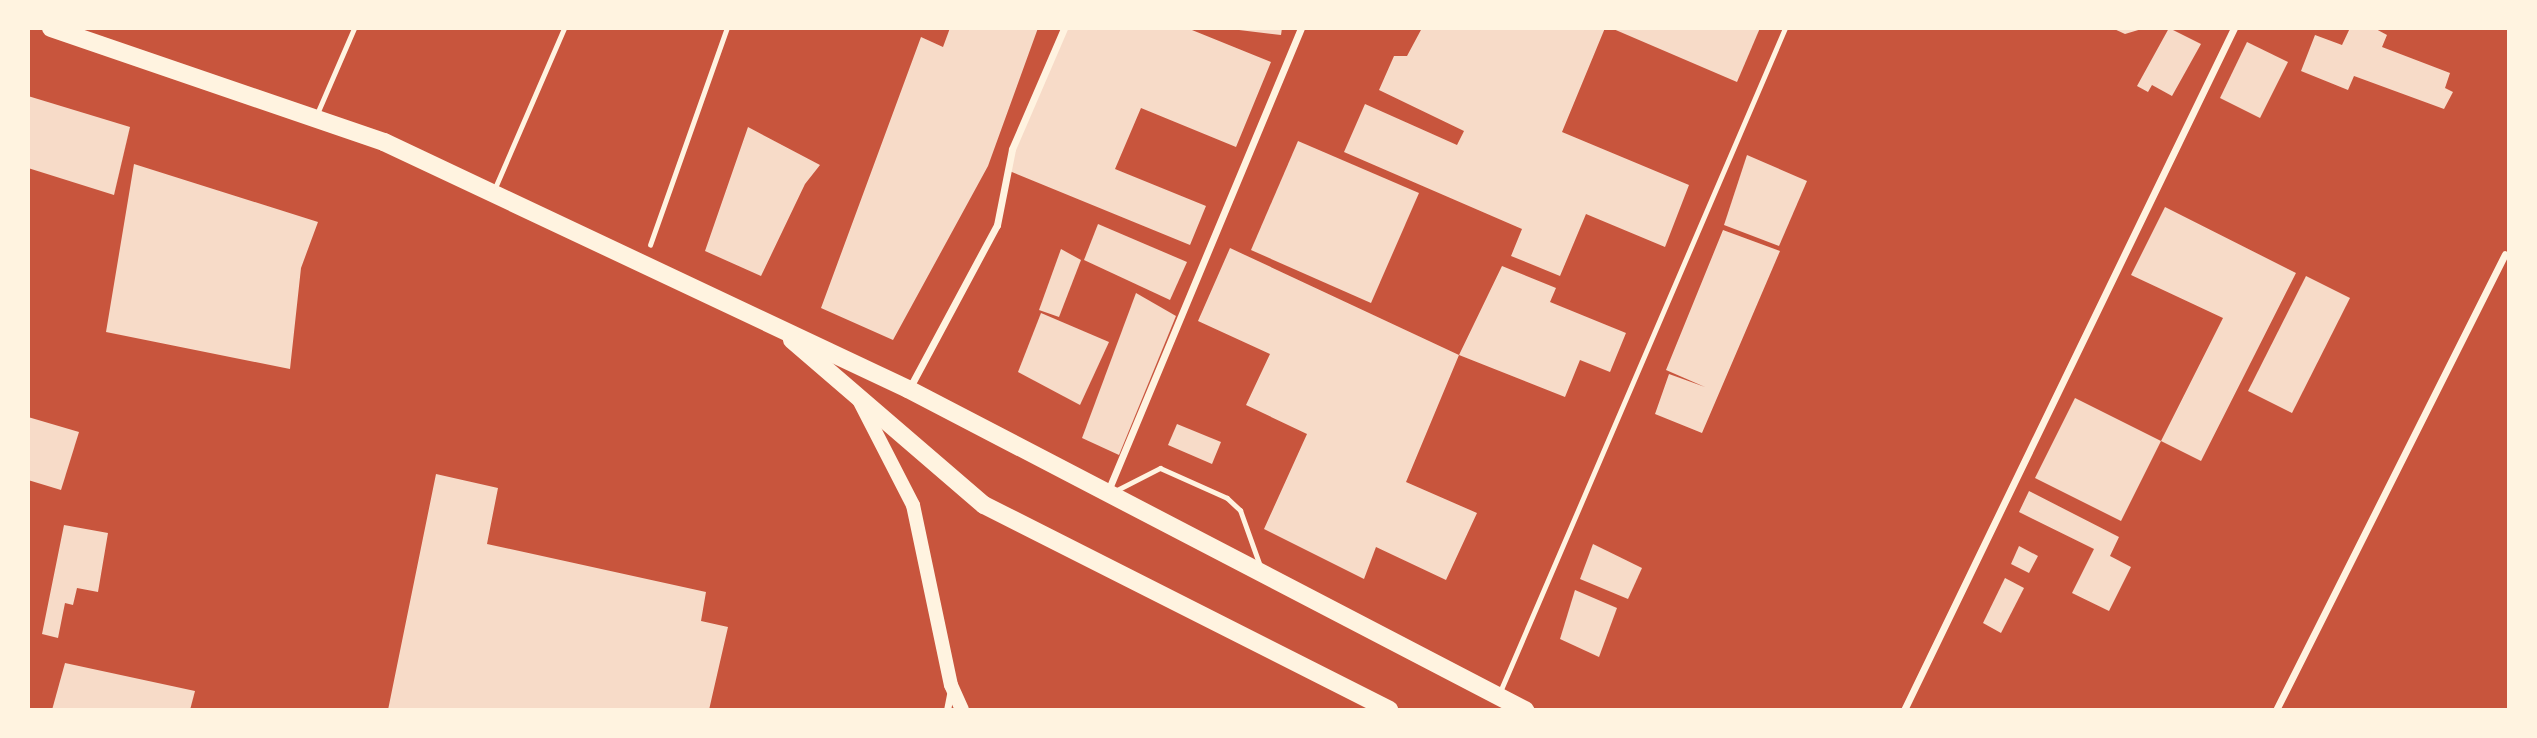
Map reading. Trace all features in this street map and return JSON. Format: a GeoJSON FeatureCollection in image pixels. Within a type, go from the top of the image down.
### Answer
{"type":"FeatureCollection","features":[{"type":"Feature","properties":{"kind":"main road"},"geometry":{"type":"LineString","coordinates":[[51,28],[384,142],[908,389],[1107,495],[1525,710]]}},
{"type":"Feature","properties":{"kind":"main road"},"geometry":{"type":"LineString","coordinates":[[774,324],[984,505],[1389,710]]}},
{"type":"Feature","properties":{"kind":"main road"},"geometry":{"type":"LineString","coordinates":[[857,396],[913,505],[951,685],[961,710]]}},
{"type":"Feature","properties":{"kind":"street"},"geometry":{"type":"LineString","coordinates":[[908,389],[997,225],[1012,149],[1064,28]]}},
{"type":"Feature","properties":{"kind":"street"},"geometry":{"type":"LineString","coordinates":[[1107,495],[1301,28]]}},
{"type":"Feature","properties":{"kind":"street"},"geometry":{"type":"LineString","coordinates":[[1904,710],[2234,28]]}},
{"type":"Feature","properties":{"kind":"street"},"geometry":{"type":"LineString","coordinates":[[2276,710],[2505,254]]}},
{"type":"Feature","properties":{"kind":"street"},"geometry":{"type":"LineString","coordinates":[[947,710],[951,685]]}},
{"type":"Feature","properties":{"kind":"lane"},"geometry":{"type":"LineString","coordinates":[[314,118],[354,28]]}},
{"type":"Feature","properties":{"kind":"lane"},"geometry":{"type":"LineString","coordinates":[[493,193],[564,28]]}},
{"type":"Feature","properties":{"kind":"lane"},"geometry":{"type":"LineString","coordinates":[[1498,697],[1785,28]]}},
{"type":"Feature","properties":{"kind":"lane"},"geometry":{"type":"LineString","coordinates":[[1107,495],[1160,468],[1227,498],[1240,510],[1263,576]]}},
{"type":"Feature","properties":{"kind":"path"},"geometry":{"type":"LineString","coordinates":[[643,263],[727,28]]}},
{"type":"Feature","properties":{"kind":"building"},"geometry":{"type":"Polygon","coordinates":[[[950,28],[1038,28],[988,166],[893,340],[821,308],[921,37],[943,47],[950,28]]]}},
{"type":"Feature","properties":{"kind":"building"},"geometry":{"type":"Polygon","coordinates":[[[1065,28],[1187,28],[1271,62],[1236,147],[1141,108],[1115,169],[1206,206],[1190,245],[1007,170],[1065,28]]]}},
{"type":"Feature","properties":{"kind":"building"},"geometry":{"type":"Polygon","coordinates":[[[1282,28],[1281,35],[1239,30],[1282,28]]]}},
{"type":"Feature","properties":{"kind":"building"},"geometry":{"type":"Polygon","coordinates":[[[1422,28],[1605,28],[1562,132],[1689,185],[1665,247],[1586,214],[1560,276],[1511,256],[1522,229],[1344,152],[1365,104],[1457,145],[1464,131],[1379,90],[1394,56],[1407,56],[1422,28]]]}},
{"type":"Feature","properties":{"kind":"building"},"geometry":{"type":"Polygon","coordinates":[[[1611,28],[1760,28],[1737,82],[1611,28]]]}},
{"type":"Feature","properties":{"kind":"building"},"geometry":{"type":"Polygon","coordinates":[[[2112,28],[2145,28],[2125,34],[2112,28]]]}},
{"type":"Feature","properties":{"kind":"building"},"geometry":{"type":"Polygon","coordinates":[[[2169,28],[2201,44],[2172,96],[2152,85],[2148,92],[2137,86],[2169,28]]]}},
{"type":"Feature","properties":{"kind":"building"},"geometry":{"type":"Polygon","coordinates":[[[2350,28],[2374,28],[2387,35],[2382,47],[2450,73],[2445,88],[2453,92],[2444,109],[2354,76],[2348,90],[2301,71],[2315,35],[2342,45],[2350,28]]]}},
{"type":"Feature","properties":{"kind":"building"},"geometry":{"type":"Polygon","coordinates":[[[2247,42],[2288,62],[2260,118],[2220,98],[2247,42]]]}},
{"type":"Feature","properties":{"kind":"building"},"geometry":{"type":"Polygon","coordinates":[[[28,96],[130,127],[114,195],[28,168],[28,96]]]}},
{"type":"Feature","properties":{"kind":"building"},"geometry":{"type":"Polygon","coordinates":[[[748,127],[820,165],[805,184],[761,276],[705,251],[748,127]]]}},
{"type":"Feature","properties":{"kind":"building"},"geometry":{"type":"Polygon","coordinates":[[[1298,141],[1419,193],[1371,303],[1251,250],[1298,141]]]}},
{"type":"Feature","properties":{"kind":"building"},"geometry":{"type":"Polygon","coordinates":[[[1747,155],[1807,181],[1779,246],[1724,225],[1747,155]]]}},
{"type":"Feature","properties":{"kind":"building"},"geometry":{"type":"Polygon","coordinates":[[[134,164],[318,222],[301,268],[290,369],[106,332],[134,164]]]}},
{"type":"Feature","properties":{"kind":"building"},"geometry":{"type":"Polygon","coordinates":[[[2165,207],[2296,273],[2201,461],[2161,441],[2223,318],[2131,275],[2165,207]]]}},
{"type":"Feature","properties":{"kind":"building"},"geometry":{"type":"Polygon","coordinates":[[[1098,224],[1187,262],[1170,300],[1084,260],[1098,224]]]}},
{"type":"Feature","properties":{"kind":"building"},"geometry":{"type":"Polygon","coordinates":[[[1723,230],[1780,251],[1702,433],[1655,414],[1669,374],[1705,387],[1666,370],[1723,230]]]}},
{"type":"Feature","properties":{"kind":"building"},"geometry":{"type":"Polygon","coordinates":[[[1230,248],[1459,355],[1406,482],[1477,513],[1446,580],[1376,547],[1364,579],[1264,529],[1307,434],[1246,405],[1270,354],[1198,321],[1230,248]]]}},
{"type":"Feature","properties":{"kind":"building"},"geometry":{"type":"Polygon","coordinates":[[[1061,249],[1081,260],[1059,317],[1039,310],[1061,249]]]}},
{"type":"Feature","properties":{"kind":"building"},"geometry":{"type":"Polygon","coordinates":[[[1502,266],[1556,288],[1550,302],[1626,333],[1610,372],[1580,360],[1565,397],[1459,355],[1502,266]]]}},
{"type":"Feature","properties":{"kind":"building"},"geometry":{"type":"Polygon","coordinates":[[[2306,276],[2350,298],[2292,413],[2248,391],[2306,276]]]}},
{"type":"Feature","properties":{"kind":"building"},"geometry":{"type":"Polygon","coordinates":[[[1136,293],[1176,316],[1119,455],[1082,438],[1136,293]]]}},
{"type":"Feature","properties":{"kind":"building"},"geometry":{"type":"Polygon","coordinates":[[[1041,313],[1109,342],[1080,405],[1018,372],[1041,313]]]}},
{"type":"Feature","properties":{"kind":"building"},"geometry":{"type":"Polygon","coordinates":[[[2075,398],[2161,441],[2121,521],[2035,478],[2075,398]]]}},
{"type":"Feature","properties":{"kind":"building"},"geometry":{"type":"Polygon","coordinates":[[[28,417],[79,432],[61,490],[28,480],[28,417]]]}},
{"type":"Feature","properties":{"kind":"building"},"geometry":{"type":"Polygon","coordinates":[[[1177,424],[1221,442],[1212,464],[1168,445],[1177,424]]]}},
{"type":"Feature","properties":{"kind":"building"},"geometry":{"type":"Polygon","coordinates":[[[436,474],[498,488],[487,544],[706,592],[701,621],[728,627],[709,710],[388,710],[436,474]]]}},
{"type":"Feature","properties":{"kind":"building"},"geometry":{"type":"Polygon","coordinates":[[[2029,491],[2119,537],[2110,556],[2131,567],[2109,611],[2072,593],[2094,549],[2019,512],[2029,491]]]}},
{"type":"Feature","properties":{"kind":"building"},"geometry":{"type":"Polygon","coordinates":[[[64,525],[108,533],[98,592],[77,588],[73,605],[65,603],[58,638],[42,634],[64,525]]]}},
{"type":"Feature","properties":{"kind":"building"},"geometry":{"type":"Polygon","coordinates":[[[1593,544],[1642,568],[1628,599],[1580,579],[1593,544]]]}},
{"type":"Feature","properties":{"kind":"building"},"geometry":{"type":"Polygon","coordinates":[[[2019,546],[2038,556],[2029,573],[2011,564],[2019,546]]]}},
{"type":"Feature","properties":{"kind":"building"},"geometry":{"type":"Polygon","coordinates":[[[2005,578],[2024,588],[2001,633],[1983,623],[2005,578]]]}},
{"type":"Feature","properties":{"kind":"building"},"geometry":{"type":"Polygon","coordinates":[[[1575,590],[1617,608],[1599,657],[1560,639],[1575,590]]]}},
{"type":"Feature","properties":{"kind":"building"},"geometry":{"type":"Polygon","coordinates":[[[65,663],[195,691],[190,710],[52,710],[65,663]]]}}]}
